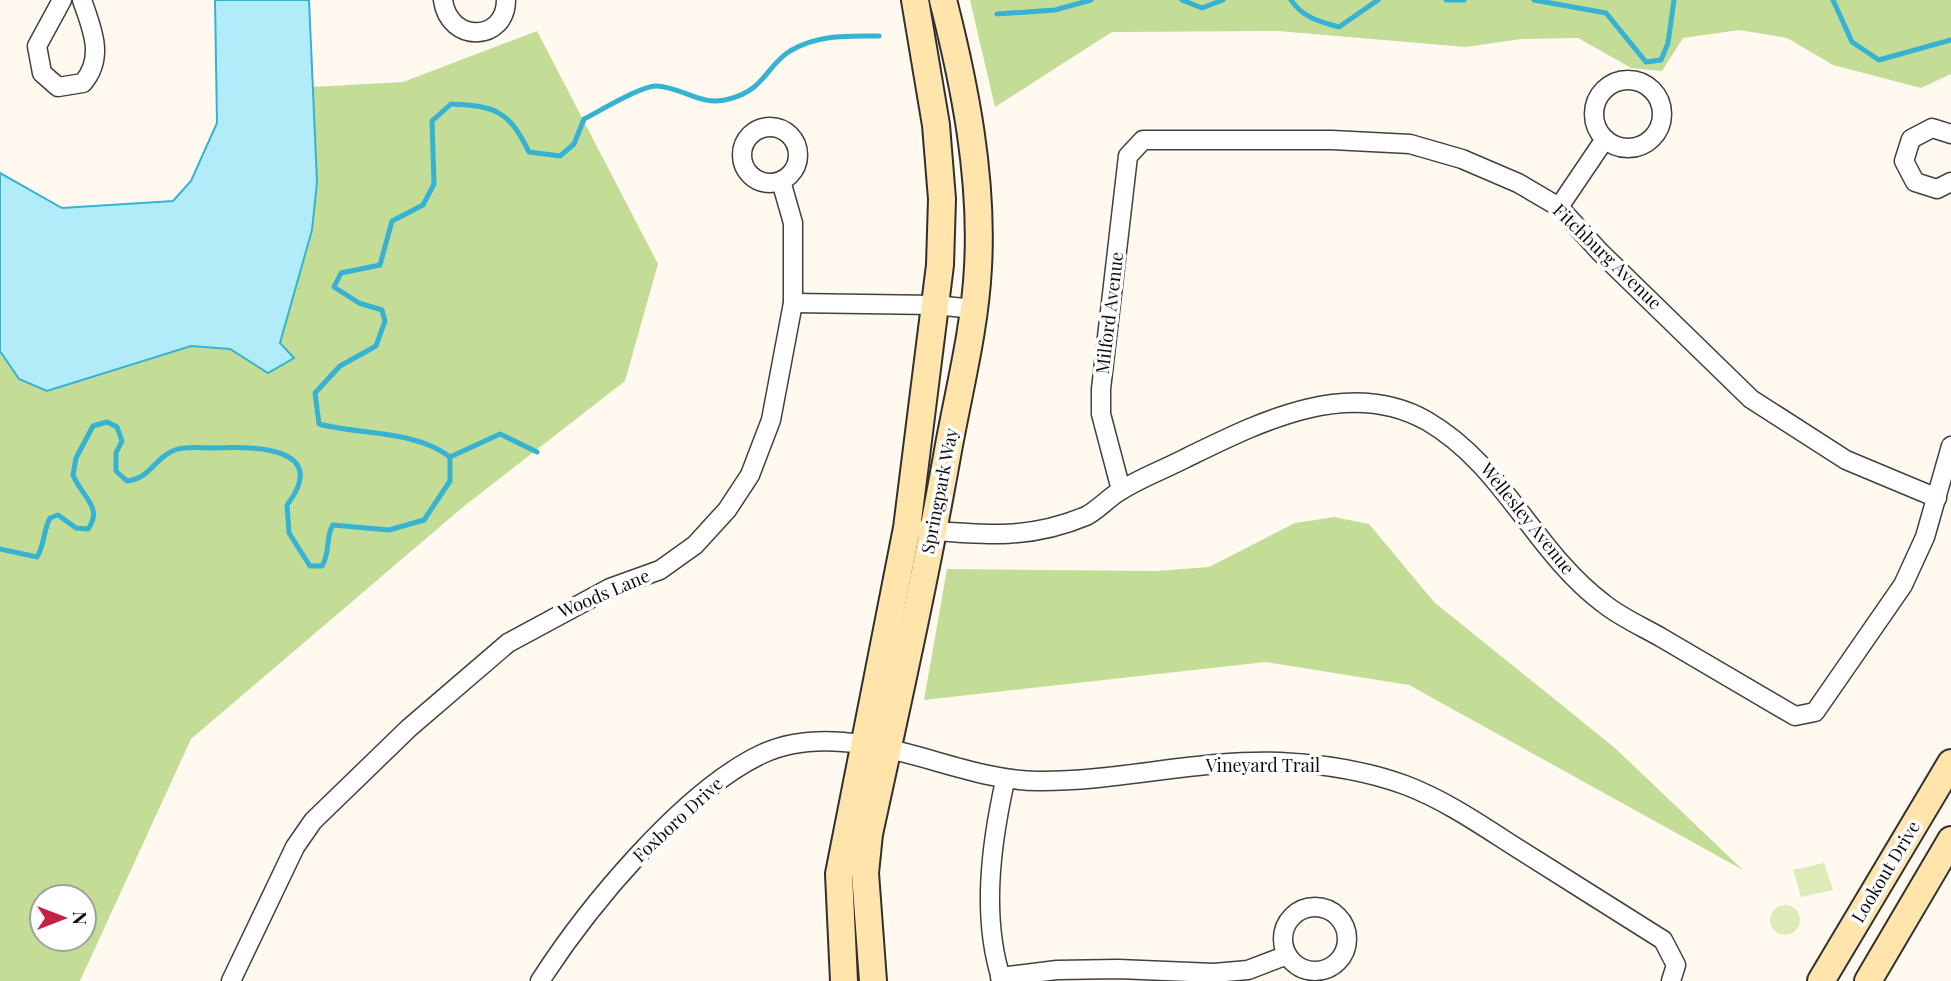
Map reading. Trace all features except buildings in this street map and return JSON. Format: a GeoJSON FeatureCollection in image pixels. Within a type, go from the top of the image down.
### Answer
{"type":"FeatureCollection","features":[{"type":"Feature","properties":{"kind":"street"},"geometry":{"type":"LineString","coordinates":[[62,0],[37,46],[42,73],[58,87],[83,83],[97,61],[94,36],[82,0]]}},
{"type":"Feature","properties":{"kind":"street"},"geometry":{"type":"LineString","coordinates":[[443,0],[445,13],[455,26],[469,32],[485,32],[498,23],[506,9],[506,0]]}},
{"type":"Feature","properties":{"kind":"street","name":"Springpark Way"},"geometry":{"type":"LineString","coordinates":[[873,981],[866,854],[876,747],[940,265],[942,199],[936,125],[915,0]]}},
{"type":"Feature","properties":{"kind":"street","name":"Springpark Way"},"geometry":{"type":"LineString","coordinates":[[844,981],[839,874],[934,531],[974,309],[978,266],[977,184],[963,92],[943,0]]}},
{"type":"Feature","properties":{"kind":"street"},"geometry":{"type":"LineString","coordinates":[[1951,134],[1932,128],[1911,139],[1904,161],[1915,182],[1937,189],[1951,182]]}},
{"type":"Feature","properties":{"kind":"street","name":"Fitchburg Avenue"},"geometry":{"type":"LineString","coordinates":[[1143,140],[1332,139],[1410,144],[1462,159],[1518,183],[1559,207],[1600,252],[1751,400],[1846,460],[1937,498]]}},
{"type":"Feature","properties":{"kind":"street"},"geometry":{"type":"LineString","coordinates":[[1559,207],[1605,139]]}},
{"type":"Feature","properties":{"kind":"street","name":"Milford Avenue"},"geometry":{"type":"LineString","coordinates":[[1121,490],[1101,414],[1101,389],[1128,156],[1143,140]]}},
{"type":"Feature","properties":{"kind":"street","name":"Woods Lane"},"geometry":{"type":"LineString","coordinates":[[231,981],[301,839],[313,821],[409,728],[508,642],[611,587],[660,570],[695,545],[727,510],[750,475],[771,420],[793,303],[793,223],[781,181]]}},
{"type":"Feature","properties":{"kind":"street"},"geometry":{"type":"LineString","coordinates":[[793,303],[935,305],[974,309]]}},
{"type":"Feature","properties":{"kind":"street","name":"Wellesley Avenue"},"geometry":{"type":"LineString","coordinates":[[907,528],[981,536],[1007,536],[1037,531],[1087,515],[1121,490],[1251,426],[1290,412],[1325,405],[1364,403],[1398,409],[1426,420],[1481,462],[1572,575],[1603,604],[1795,716],[1815,712],[1903,585],[1925,537],[1937,498]]}},
{"type":"Feature","properties":{"kind":"street"},"geometry":{"type":"LineString","coordinates":[[1937,498],[1951,446]]}},
{"type":"Feature","properties":{"kind":"street","name":"Foxboro Drive"},"geometry":{"type":"LineString","coordinates":[[540,981],[571,932],[623,873],[696,799],[727,774],[762,753],[784,745],[825,740],[876,747]]}},
{"type":"Feature","properties":{"kind":"street","name":"Vineyard Trail"},"geometry":{"type":"LineString","coordinates":[[876,747],[1005,781],[1056,782],[1228,763],[1278,762],[1339,766],[1405,785],[1447,805],[1663,940],[1676,965],[1671,981]]}},
{"type":"Feature","properties":{"kind":"street","name":"Lookout Drive"},"geometry":{"type":"LineString","coordinates":[[1821,981],[1951,763]]}},
{"type":"Feature","properties":{"kind":"street"},"geometry":{"type":"LineString","coordinates":[[1005,781],[995,829],[991,876],[993,939],[1001,979],[1057,970],[1118,969],[1214,973],[1248,970],[1287,955]]}},
{"type":"Feature","properties":{"kind":"street"},"geometry":{"type":"LineString","coordinates":[[1868,981],[1951,840]]}},
{"type":"Feature","properties":{"kind":"green space"},"geometry":{"type":"Polygon","coordinates":[[[970,0],[1951,0],[1951,74],[1921,88],[1833,65],[1787,38],[1739,30],[1683,38],[1662,71],[1631,68],[1578,38],[1521,39],[1466,47],[1278,31],[1112,32],[995,107],[970,0]]]}},
{"type":"Feature","properties":{"kind":"green space"},"geometry":{"type":"Polygon","coordinates":[[[537,31],[658,264],[625,381],[463,507],[191,739],[98,942],[98,883],[28,883],[28,953],[93,953],[80,981],[0,981],[0,351],[19,379],[47,391],[191,346],[230,349],[268,373],[293,358],[280,344],[312,230],[317,182],[313,87],[403,82],[537,31]]]}},
{"type":"Feature","properties":{"kind":"green space"},"geometry":{"type":"Polygon","coordinates":[[[1334,517],[1369,524],[1434,602],[1615,748],[1743,870],[1409,685],[1266,662],[924,700],[947,569],[1157,571],[1209,567],[1295,523],[1334,517]]]}},
{"type":"Feature","properties":{"kind":"green space"},"geometry":{"type":"Polygon","coordinates":[[[1824,863],[1833,890],[1801,897],[1793,870],[1824,863]]]}},
{"type":"Feature","properties":{"kind":"green space"},"geometry":{"type":"Polygon","coordinates":[[[1785,905],[1791,906],[1799,914],[1799,926],[1791,934],[1785,935],[1779,934],[1771,926],[1770,920],[1771,914],[1779,906],[1785,905]]]}},
{"type":"Feature","properties":{"kind":"water"},"geometry":{"type":"Polygon","coordinates":[[[215,0],[309,0],[317,182],[312,230],[280,343],[294,358],[268,373],[230,349],[191,346],[47,391],[19,379],[0,351],[0,173],[62,208],[173,201],[191,181],[217,123],[215,0]]]}},
{"type":"Feature","properties":{"kind":"waterway"},"geometry":{"type":"LineString","coordinates":[[997,14],[1055,10],[1091,0]]}},
{"type":"Feature","properties":{"kind":"waterway"},"geometry":{"type":"LineString","coordinates":[[1182,0],[1202,8],[1223,0]]}},
{"type":"Feature","properties":{"kind":"waterway"},"geometry":{"type":"LineString","coordinates":[[1291,0],[1306,15],[1339,27],[1378,0]]}},
{"type":"Feature","properties":{"kind":"waterway"},"geometry":{"type":"LineString","coordinates":[[1446,0],[1464,0]]}},
{"type":"Feature","properties":{"kind":"waterway"},"geometry":{"type":"LineString","coordinates":[[1534,0],[1606,13],[1646,62],[1661,60],[1668,43],[1674,0]]}},
{"type":"Feature","properties":{"kind":"waterway"},"geometry":{"type":"LineString","coordinates":[[1833,0],[1852,42],[1879,60],[1951,40]]}},
{"type":"Feature","properties":{"kind":"waterway"},"geometry":{"type":"LineString","coordinates":[[0,549],[37,557],[50,518],[58,515],[76,528],[88,529],[94,514],[90,502],[73,475],[76,458],[93,426],[107,422],[117,427],[122,441],[116,453],[116,471],[127,481],[147,472],[168,453],[184,448],[265,450],[281,454],[293,461],[300,471],[298,486],[287,505],[289,533],[310,566],[322,566],[333,525],[389,530],[424,520],[450,481],[450,457],[421,442],[319,424],[315,393],[340,366],[376,346],[385,321],[382,310],[359,303],[334,287],[341,273],[380,265],[392,221],[423,205],[434,184],[432,121],[451,104],[490,109],[515,127],[529,152],[560,156],[574,144],[584,119],[642,90],[657,86],[667,87],[710,101],[729,99],[750,90],[782,57],[801,45],[833,37],[879,36]]}},
{"type":"Feature","properties":{"kind":"waterway"},"geometry":{"type":"LineString","coordinates":[[450,457],[500,434],[537,452]]}}]}
